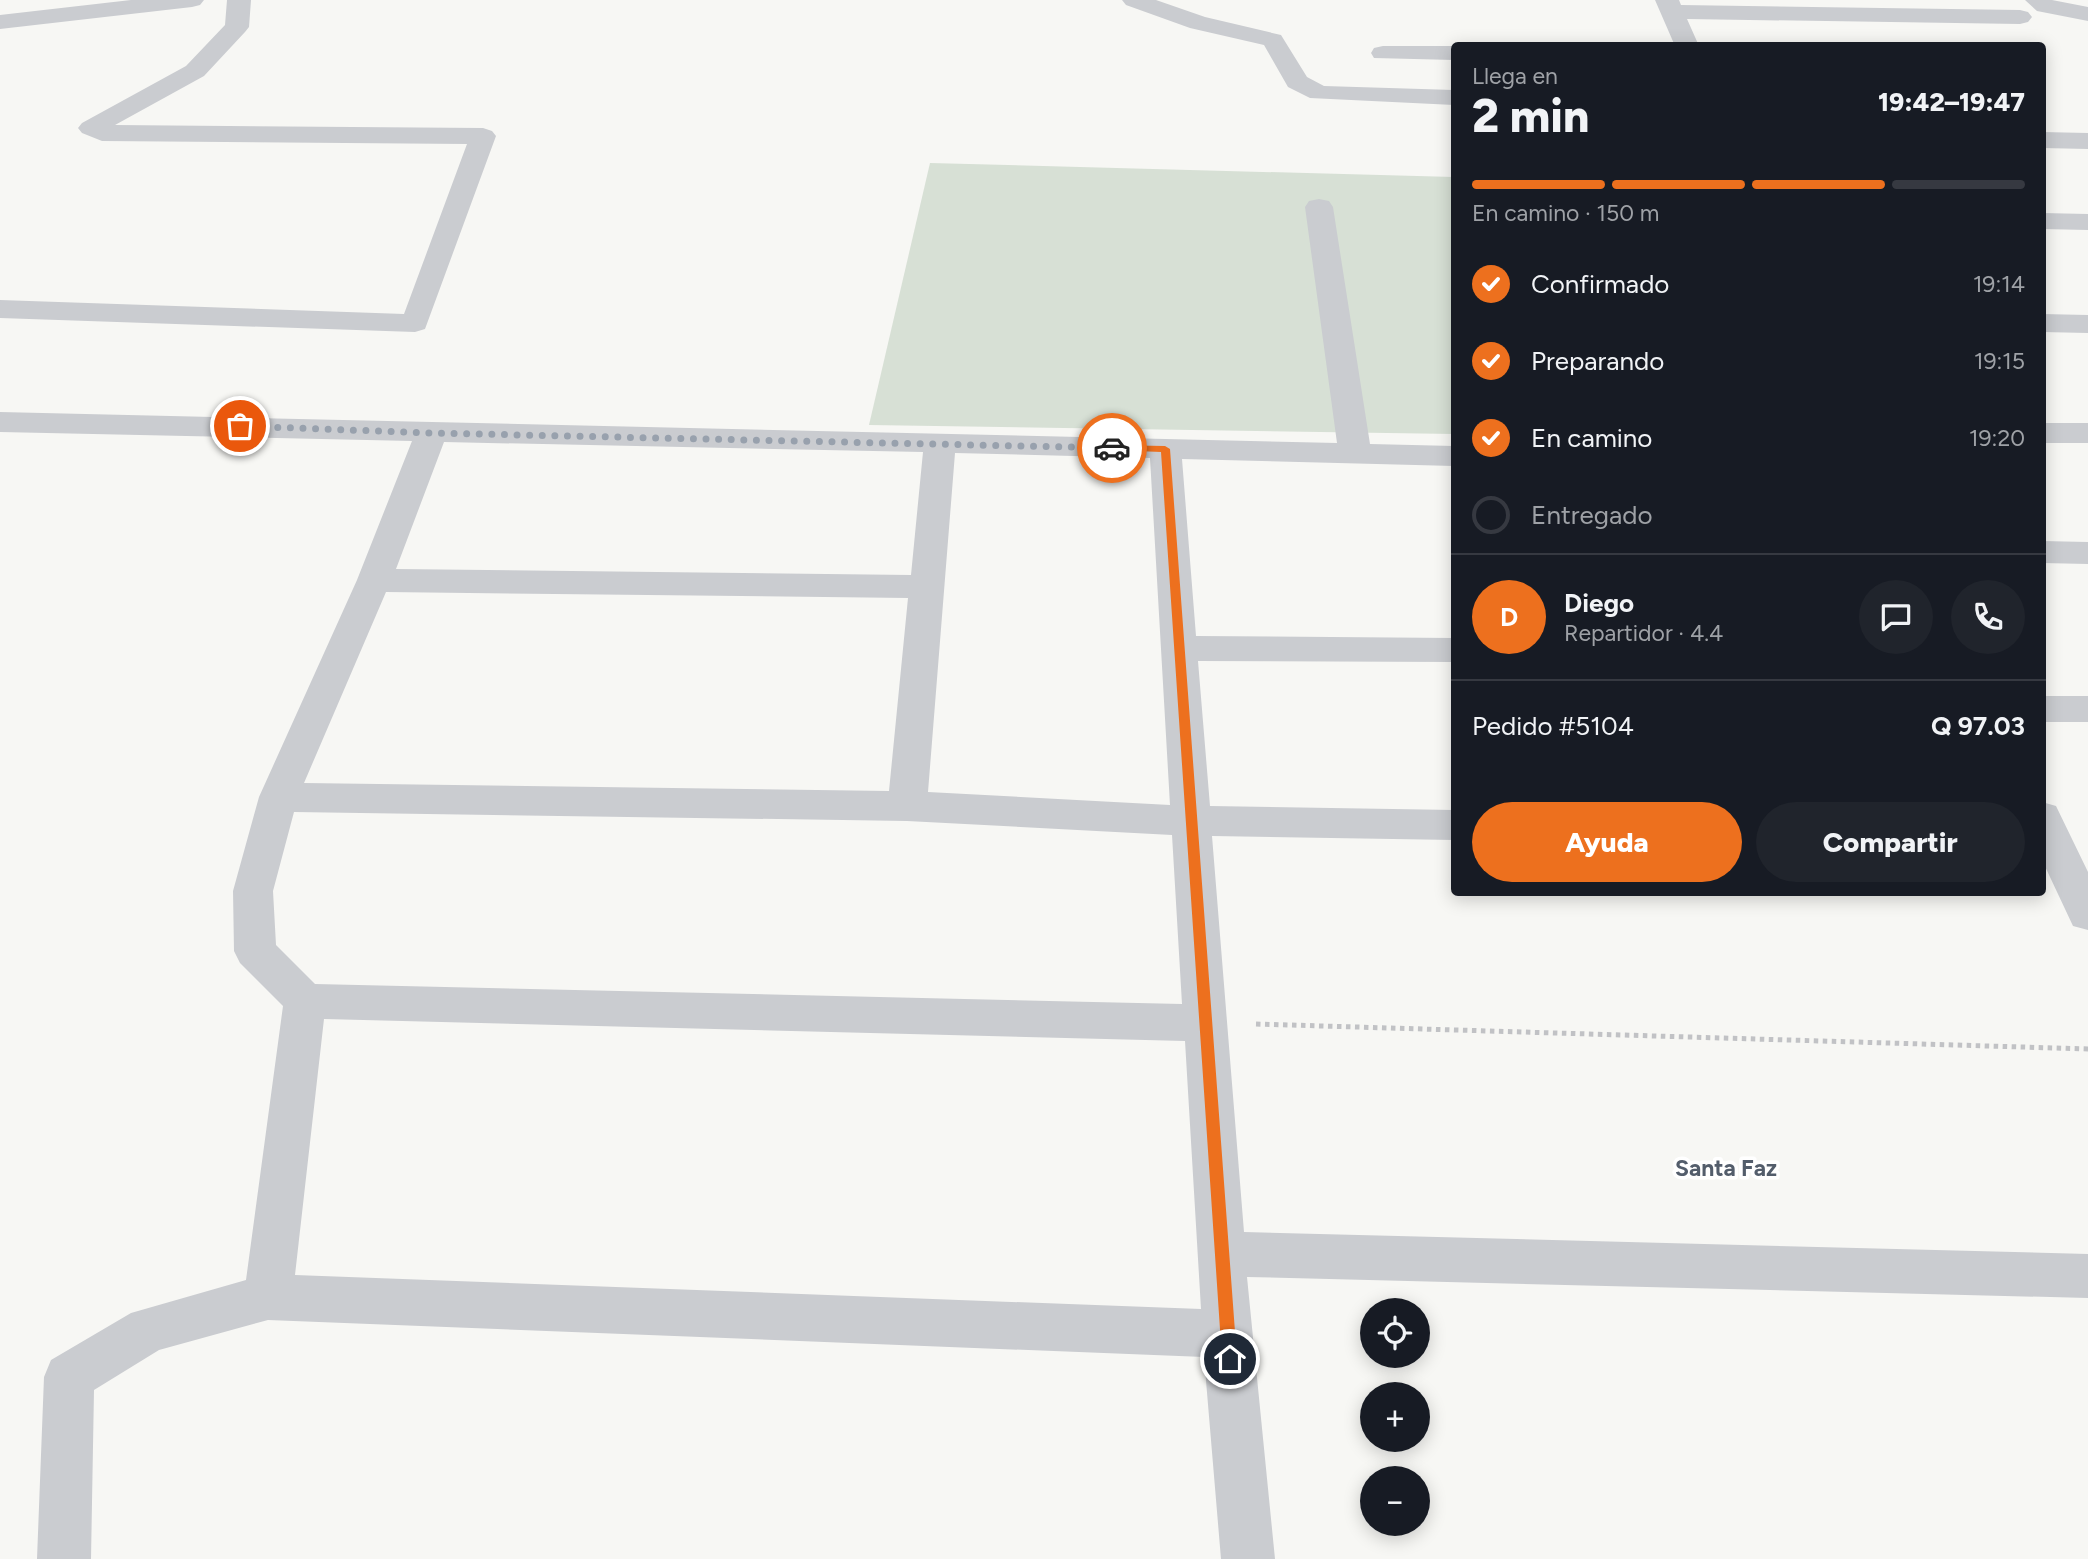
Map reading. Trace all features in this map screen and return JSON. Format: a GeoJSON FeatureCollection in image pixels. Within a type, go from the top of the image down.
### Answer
{"type":"FeatureCollection","features":[{"type":"Feature","properties":{"kind":"street"},"geometry":{"type":"LineString","coordinates":[[0,22],[192,0]]}},
{"type":"Feature","properties":{"kind":"street"},"geometry":{"type":"LineString","coordinates":[[0,309],[415,323],[482,136],[102,134],[91,128],[195,71],[237,27],[239,0]]}},
{"type":"Feature","properties":{"kind":"street"},"geometry":{"type":"LineString","coordinates":[[1134,0],[1198,23],[1273,40],[1297,82],[1319,93],[1451,98]]}},
{"type":"Feature","properties":{"kind":"street"},"geometry":{"type":"LineString","coordinates":[[1685,42],[1669,6],[2045,6],[2088,14]]}},
{"type":"Feature","properties":{"kind":"street"},"geometry":{"type":"LineString","coordinates":[[1383,53],[1451,53]]}},
{"type":"Feature","properties":{"kind":"street"},"geometry":{"type":"LineString","coordinates":[[2046,140],[2088,141]]}},
{"type":"Feature","properties":{"kind":"street"},"geometry":{"type":"LineString","coordinates":[[1319,207],[1355,453]]}},
{"type":"Feature","properties":{"kind":"street"},"geometry":{"type":"LineString","coordinates":[[2046,221],[2088,222]]}},
{"type":"Feature","properties":{"kind":"street"},"geometry":{"type":"LineString","coordinates":[[2046,323],[2088,324]]}},
{"type":"Feature","properties":{"kind":"street"},"geometry":{"type":"LineString","coordinates":[[0,422],[1451,456]]}},
{"type":"Feature","properties":{"kind":"street"},"geometry":{"type":"LineString","coordinates":[[431,433],[374,580],[278,797],[253,891],[255,951],[305,1001],[1206,1023]]}},
{"type":"Feature","properties":{"kind":"street"},"geometry":{"type":"LineString","coordinates":[[2046,433],[2088,433]]}},
{"type":"Feature","properties":{"kind":"street"},"geometry":{"type":"LineString","coordinates":[[907,806],[940,443]]}},
{"type":"Feature","properties":{"kind":"street"},"geometry":{"type":"LineString","coordinates":[[1165,449],[1227,1334],[1248,1559]]}},
{"type":"Feature","properties":{"kind":"street"},"geometry":{"type":"LineString","coordinates":[[2046,552],[2088,553]]}},
{"type":"Feature","properties":{"kind":"street"},"geometry":{"type":"LineString","coordinates":[[374,580],[929,587]]}},
{"type":"Feature","properties":{"kind":"street"},"geometry":{"type":"LineString","coordinates":[[1179,648],[1451,650]]}},
{"type":"Feature","properties":{"kind":"street"},"geometry":{"type":"LineString","coordinates":[[2046,709],[2088,709]]}},
{"type":"Feature","properties":{"kind":"street"},"geometry":{"type":"LineString","coordinates":[[278,797],[907,806],[1191,821],[1451,825]]}},
{"type":"Feature","properties":{"kind":"street"},"geometry":{"type":"LineString","coordinates":[[2046,831],[2083,893]]}},
{"type":"Feature","properties":{"kind":"street"},"geometry":{"type":"LineString","coordinates":[[268,1297],[305,1001]]}},
{"type":"Feature","properties":{"kind":"street"},"geometry":{"type":"LineString","coordinates":[[1222,1254],[2088,1276]]}},
{"type":"Feature","properties":{"kind":"street"},"geometry":{"type":"LineString","coordinates":[[64,1559],[69,1377],[148,1330],[268,1297],[1227,1334]]}},
{"type":"Feature","properties":{"kind":"path"},"geometry":{"type":"LineString","coordinates":[[1206,1023],[2088,1049]]}},
{"type":"Feature","properties":{"kind":"shaded area"},"geometry":{"type":"Polygon","coordinates":[[[930,163],[1451,177],[1451,434],[869,425],[930,163]]]}},
{"type":"Feature","properties":{"kind":"way so far"},"geometry":{"type":"LineString","coordinates":[[240,426],[431,433],[1112,448]]}},
{"type":"Feature","properties":{"kind":"district","name":"Santa Faz"},"geometry":{"type":"Point","coordinates":[1726,1168]}},
{"type":"Feature","properties":{"kind":"route"},"geometry":{"type":"LineString","coordinates":[[1112,448],[1165,449],[1230,1359]]}}]}
